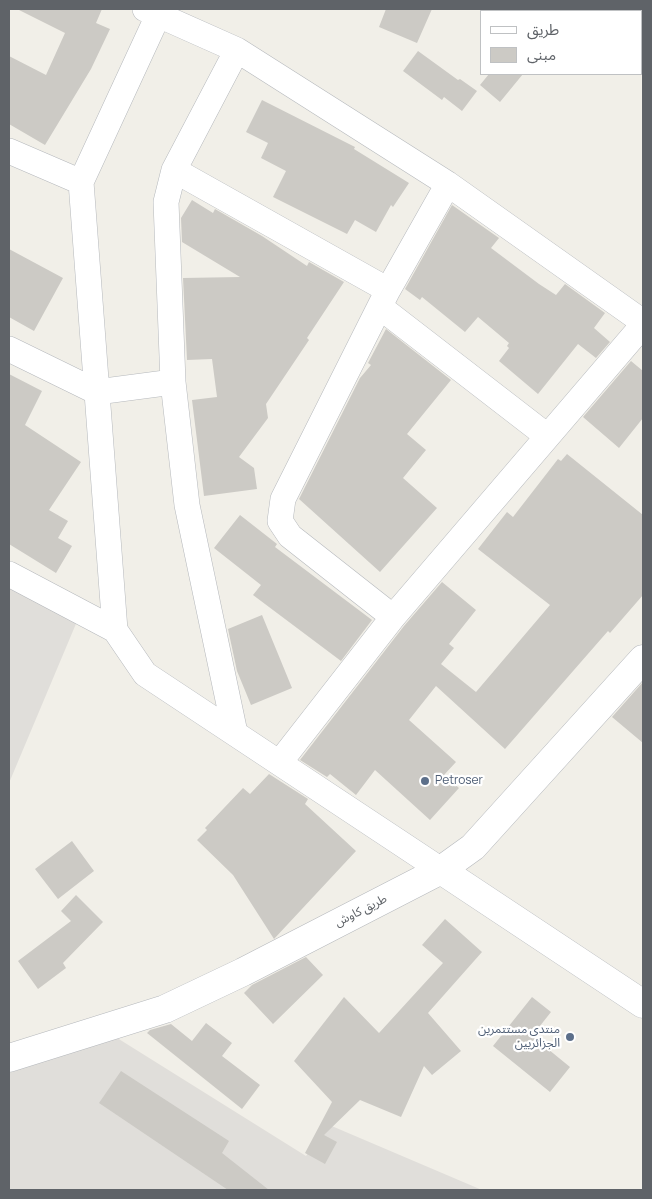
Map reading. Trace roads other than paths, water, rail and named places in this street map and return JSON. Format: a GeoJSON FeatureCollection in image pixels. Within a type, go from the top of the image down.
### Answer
{"type":"FeatureCollection","features":[{"type":"Feature","properties":{"kind":"street"},"geometry":{"type":"LineString","coordinates":[[115,630],[81,182],[155,11],[237,50],[448,184],[643,324],[393,617],[280,762]]}},
{"type":"Feature","properties":{"kind":"street"},"geometry":{"type":"LineString","coordinates":[[235,733],[187,505],[173,382],[166,202],[174,170],[237,50]]}},
{"type":"Feature","properties":{"kind":"street"},"geometry":{"type":"LineString","coordinates":[[9,151],[81,182]]}},
{"type":"Feature","properties":{"kind":"street"},"geometry":{"type":"LineString","coordinates":[[174,170],[384,298],[547,436]]}},
{"type":"Feature","properties":{"kind":"street"},"geometry":{"type":"LineString","coordinates":[[393,617],[290,536],[280,521],[283,499],[384,298],[448,184]]}},
{"type":"Feature","properties":{"kind":"street"},"geometry":{"type":"LineString","coordinates":[[11,356],[97,392],[173,382]]}},
{"type":"Feature","properties":{"kind":"street"},"geometry":{"type":"LineString","coordinates":[[9,574],[115,630],[146,674],[643,1004]]}},
{"type":"Feature","properties":{"kind":"street","name":"طريق كاوش"},"geometry":{"type":"LineString","coordinates":[[9,1058],[165,1009],[243,972],[441,870],[473,847],[643,659]]}},
{"type":"Feature","properties":{"kind":"place","name":"Petroser"},"geometry":{"type":"Point","coordinates":[425,781]}},
{"type":"Feature","properties":{"kind":"place","name":"منتدى مستتمرين الجزائريين"},"geometry":{"type":"Point","coordinates":[570,1037]}}]}
